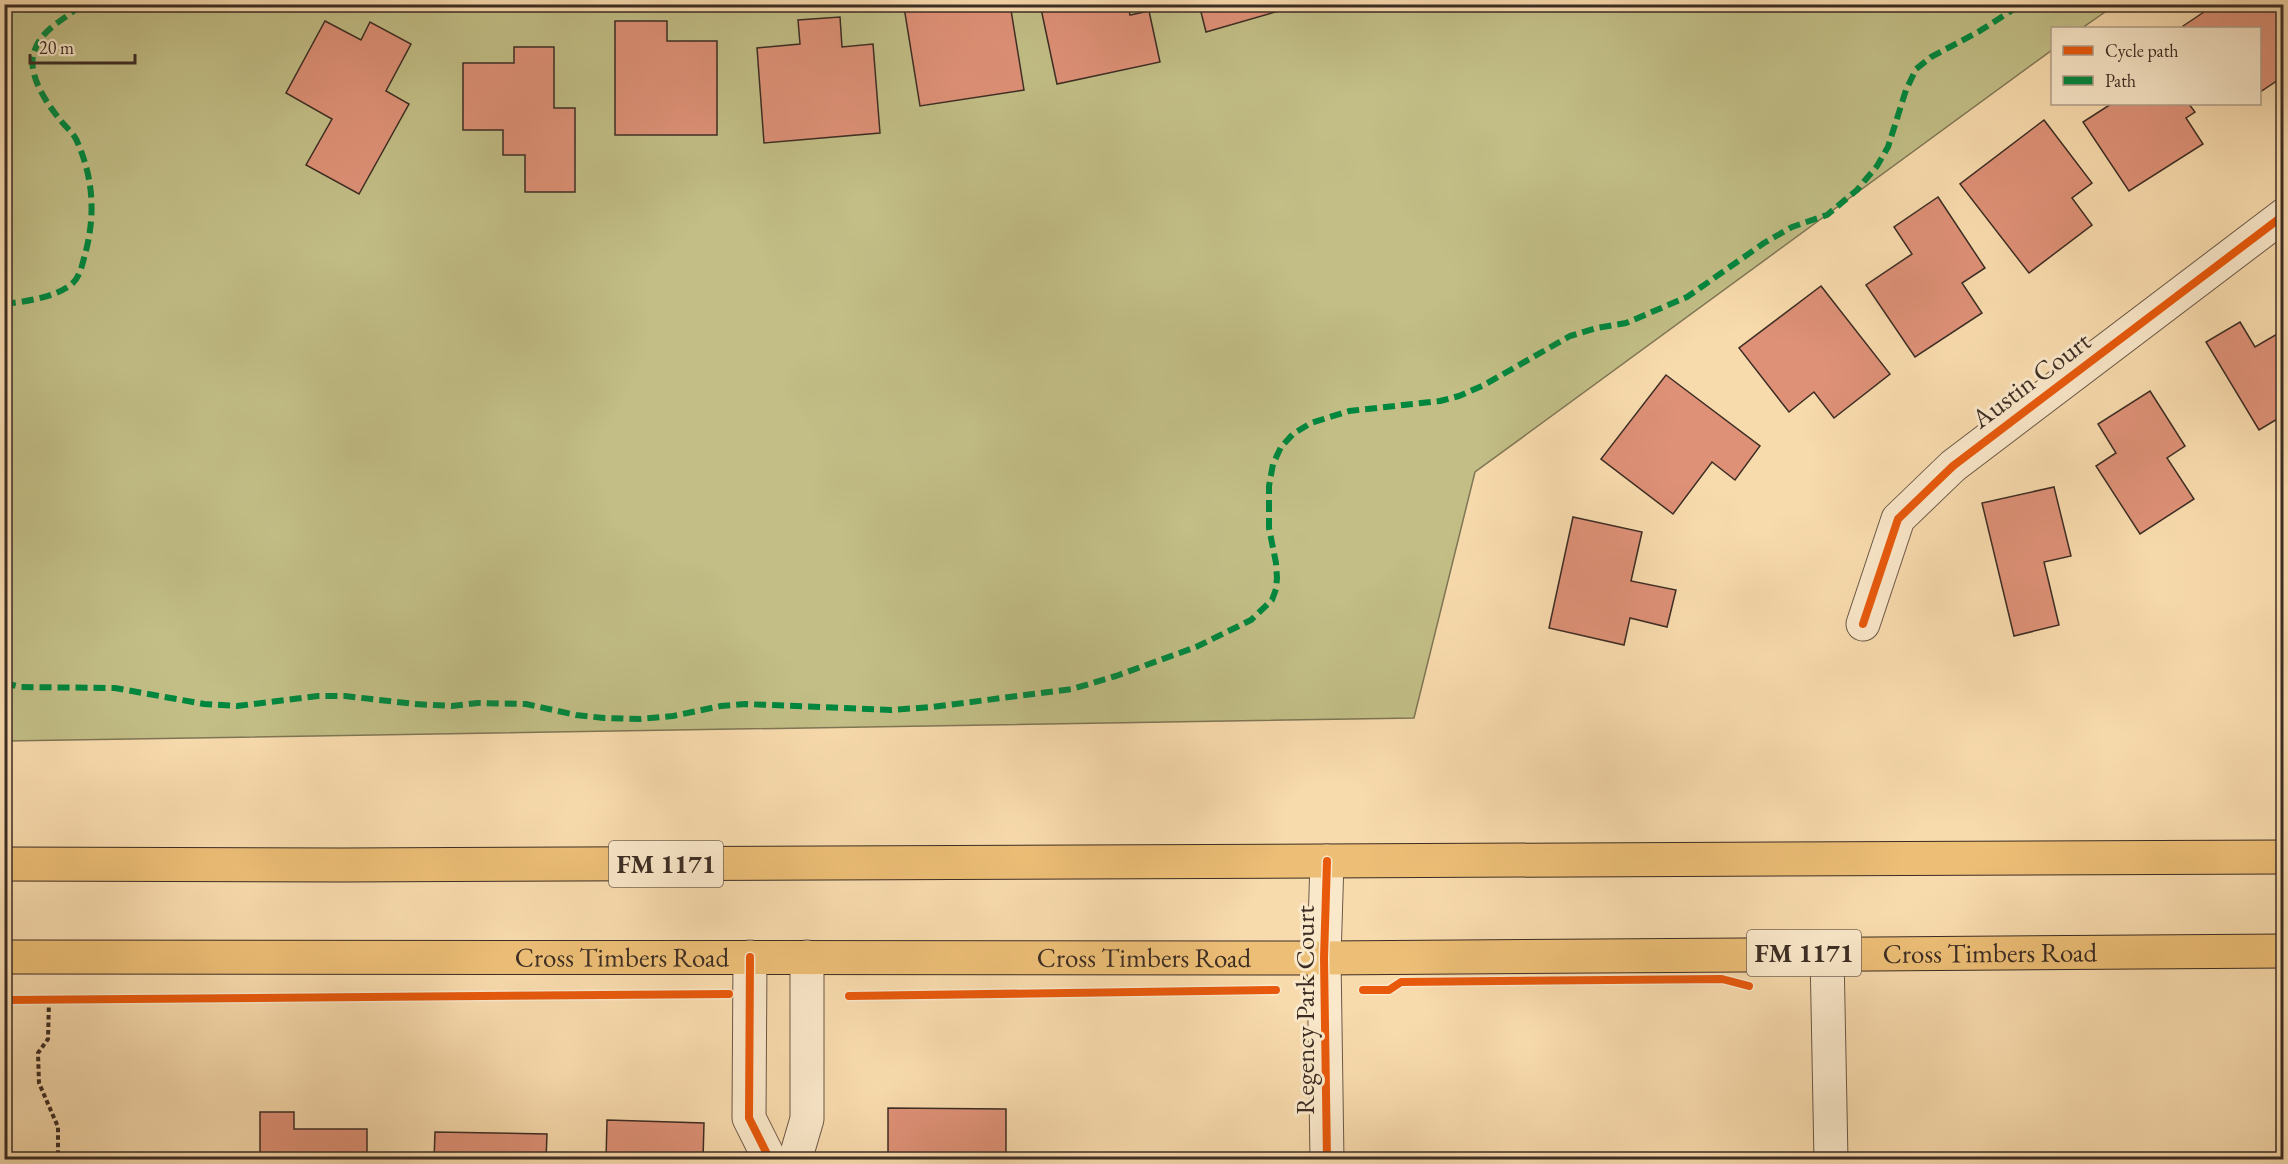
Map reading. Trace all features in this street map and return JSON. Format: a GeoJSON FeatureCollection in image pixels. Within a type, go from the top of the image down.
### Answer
{"type":"FeatureCollection","features":[{"type":"Feature","properties":{"kind":"main road","name":"FM 1171"},"geometry":{"type":"LineString","coordinates":[[4,864],[366,865],[2283,857]]}},
{"type":"Feature","properties":{"kind":"main road","name":"Cross Timbers Road"},"geometry":{"type":"LineString","coordinates":[[4,957],[1324,958],[2283,951]]}},
{"type":"Feature","properties":{"kind":"street","name":"Austin Court"},"geometry":{"type":"LineString","coordinates":[[1863,624],[1898,519],[1953,466],[2283,215]]}},
{"type":"Feature","properties":{"kind":"street","name":"Regency Park Court"},"geometry":{"type":"LineString","coordinates":[[1326,1160],[1324,958],[1327,861]]}},
{"type":"Feature","properties":{"kind":"street"},"geometry":{"type":"LineString","coordinates":[[1827,953],[1831,1160]]}},
{"type":"Feature","properties":{"kind":"street"},"geometry":{"type":"LineString","coordinates":[[750,957],[749,1118],[770,1160]]}},
{"type":"Feature","properties":{"kind":"street"},"geometry":{"type":"LineString","coordinates":[[795,1160],[807,1119],[807,957]]}},
{"type":"Feature","properties":{"kind":"path"},"geometry":{"type":"LineString","coordinates":[[49,1000],[48,1039],[38,1053],[39,1083],[58,1127],[58,1160]]}},
{"type":"Feature","properties":{"kind":"shaded area"},"geometry":{"type":"Polygon","coordinates":[[[5,5],[2115,5],[2083,27],[2051,27],[2051,51],[1475,472],[1414,718],[5,741],[5,5]]]}},
{"type":"Feature","properties":{"kind":"building"},"geometry":{"type":"Polygon","coordinates":[[[921,4],[1010,4],[1024,90],[920,106],[904,7],[921,4]]]}},
{"type":"Feature","properties":{"kind":"building"},"geometry":{"type":"Polygon","coordinates":[[[1040,4],[1128,4],[1130,15],[1149,11],[1160,62],[1057,84],[1040,4]]]}},
{"type":"Feature","properties":{"kind":"building"},"geometry":{"type":"Polygon","coordinates":[[[1199,4],[1303,4],[1206,32],[1199,4]]]}},
{"type":"Feature","properties":{"kind":"building"},"geometry":{"type":"Polygon","coordinates":[[[2216,4],[2284,4],[2284,76],[2261,91],[2261,27],[2183,26],[2216,4]]]}},
{"type":"Feature","properties":{"kind":"building"},"geometry":{"type":"Polygon","coordinates":[[[840,17],[842,47],[873,44],[880,133],[764,143],[757,48],[800,44],[798,20],[840,17]]]}},
{"type":"Feature","properties":{"kind":"building"},"geometry":{"type":"Polygon","coordinates":[[[325,21],[361,40],[370,22],[411,44],[386,91],[409,104],[359,194],[306,165],[332,119],[286,93],[325,21]]]}},
{"type":"Feature","properties":{"kind":"building"},"geometry":{"type":"Polygon","coordinates":[[[615,21],[667,21],[667,41],[717,41],[717,135],[615,135],[615,21]]]}},
{"type":"Feature","properties":{"kind":"building"},"geometry":{"type":"Polygon","coordinates":[[[514,47],[554,47],[554,108],[575,108],[575,192],[525,192],[525,155],[503,155],[503,130],[463,130],[463,63],[514,63],[514,47]]]}},
{"type":"Feature","properties":{"kind":"building"},"geometry":{"type":"Polygon","coordinates":[[[2109,105],[2190,105],[2195,112],[2186,118],[2203,144],[2129,191],[2083,122],[2109,105]]]}},
{"type":"Feature","properties":{"kind":"building"},"geometry":{"type":"Polygon","coordinates":[[[2044,120],[2092,183],[2072,198],[2092,225],[2029,273],[1960,184],[2044,120]]]}},
{"type":"Feature","properties":{"kind":"building"},"geometry":{"type":"Polygon","coordinates":[[[1938,197],[1985,268],[1962,283],[1982,313],[1915,357],[1866,285],[1912,254],[1894,227],[1938,197]]]}},
{"type":"Feature","properties":{"kind":"building"},"geometry":{"type":"Polygon","coordinates":[[[1821,286],[1890,374],[1834,418],[1814,392],[1789,412],[1739,348],[1821,286]]]}},
{"type":"Feature","properties":{"kind":"building"},"geometry":{"type":"Polygon","coordinates":[[[2240,322],[2255,347],[2284,330],[2284,415],[2259,430],[2206,342],[2240,322]]]}},
{"type":"Feature","properties":{"kind":"building"},"geometry":{"type":"Polygon","coordinates":[[[1666,375],[1760,446],[1735,480],[1712,462],[1673,514],[1601,459],[1666,375]]]}},
{"type":"Feature","properties":{"kind":"building"},"geometry":{"type":"Polygon","coordinates":[[[2150,391],[2185,446],[2167,458],[2194,499],[2140,534],[2096,466],[2116,453],[2098,424],[2150,391]]]}},
{"type":"Feature","properties":{"kind":"building"},"geometry":{"type":"Polygon","coordinates":[[[2054,487],[2071,556],[2044,562],[2059,625],[2014,636],[1982,503],[2054,487]]]}},
{"type":"Feature","properties":{"kind":"building"},"geometry":{"type":"Polygon","coordinates":[[[1573,517],[1642,532],[1631,581],[1676,590],[1667,627],[1630,618],[1624,645],[1549,628],[1573,517]]]}},
{"type":"Feature","properties":{"kind":"building"},"geometry":{"type":"Polygon","coordinates":[[[888,1108],[1006,1109],[1006,1154],[1016,1154],[1016,1160],[888,1160],[888,1108]]]}},
{"type":"Feature","properties":{"kind":"building"},"geometry":{"type":"Polygon","coordinates":[[[260,1112],[294,1112],[294,1129],[367,1129],[367,1160],[260,1160],[260,1112]]]}},
{"type":"Feature","properties":{"kind":"building"},"geometry":{"type":"Polygon","coordinates":[[[607,1120],[704,1123],[703,1160],[606,1160],[607,1120]]]}},
{"type":"Feature","properties":{"kind":"building"},"geometry":{"type":"Polygon","coordinates":[[[435,1132],[547,1134],[546,1160],[434,1160],[435,1132]]]}},
{"type":"Feature","properties":{"kind":"marked path"},"geometry":{"type":"LineString","coordinates":[[4,304],[36,299],[70,285],[78,275],[88,243],[91,198],[87,168],[76,139],[45,99],[37,82],[33,64],[36,47],[46,32],[82,4]]}},
{"type":"Feature","properties":{"kind":"marked path"},"geometry":{"type":"LineString","coordinates":[[4,683],[21,687],[115,688],[204,704],[237,706],[318,696],[345,696],[452,706],[478,703],[526,704],[576,715],[640,719],[745,704],[891,710],[932,707],[1072,689],[1116,676],[1196,647],[1251,620],[1272,600],[1277,578],[1269,528],[1269,486],[1273,464],[1281,447],[1293,434],[1311,423],[1349,411],[1440,401],[1459,396],[1484,385],[1570,336],[1626,323],[1687,297],[1764,243],[1792,227],[1827,215],[1857,190],[1877,166],[1888,147],[1906,90],[1916,69],[1931,57],[1978,32],[2022,4]]}},
{"type":"Feature","properties":{"kind":"cycle path"},"geometry":{"type":"LineString","coordinates":[[1863,624],[1898,519],[1953,466],[2284,215]]}},
{"type":"Feature","properties":{"kind":"cycle path"},"geometry":{"type":"LineString","coordinates":[[1327,861],[1324,958],[1327,1160]]}},
{"type":"Feature","properties":{"kind":"cycle path"},"geometry":{"type":"LineString","coordinates":[[750,957],[749,1118],[770,1160]]}},
{"type":"Feature","properties":{"kind":"cycle path"},"geometry":{"type":"LineString","coordinates":[[1363,990],[1389,990],[1401,982],[1722,979],[1749,986]]}},
{"type":"Feature","properties":{"kind":"cycle path"},"geometry":{"type":"LineString","coordinates":[[849,996],[1276,990]]}},
{"type":"Feature","properties":{"kind":"cycle path"},"geometry":{"type":"LineString","coordinates":[[4,1000],[729,994]]}}]}
